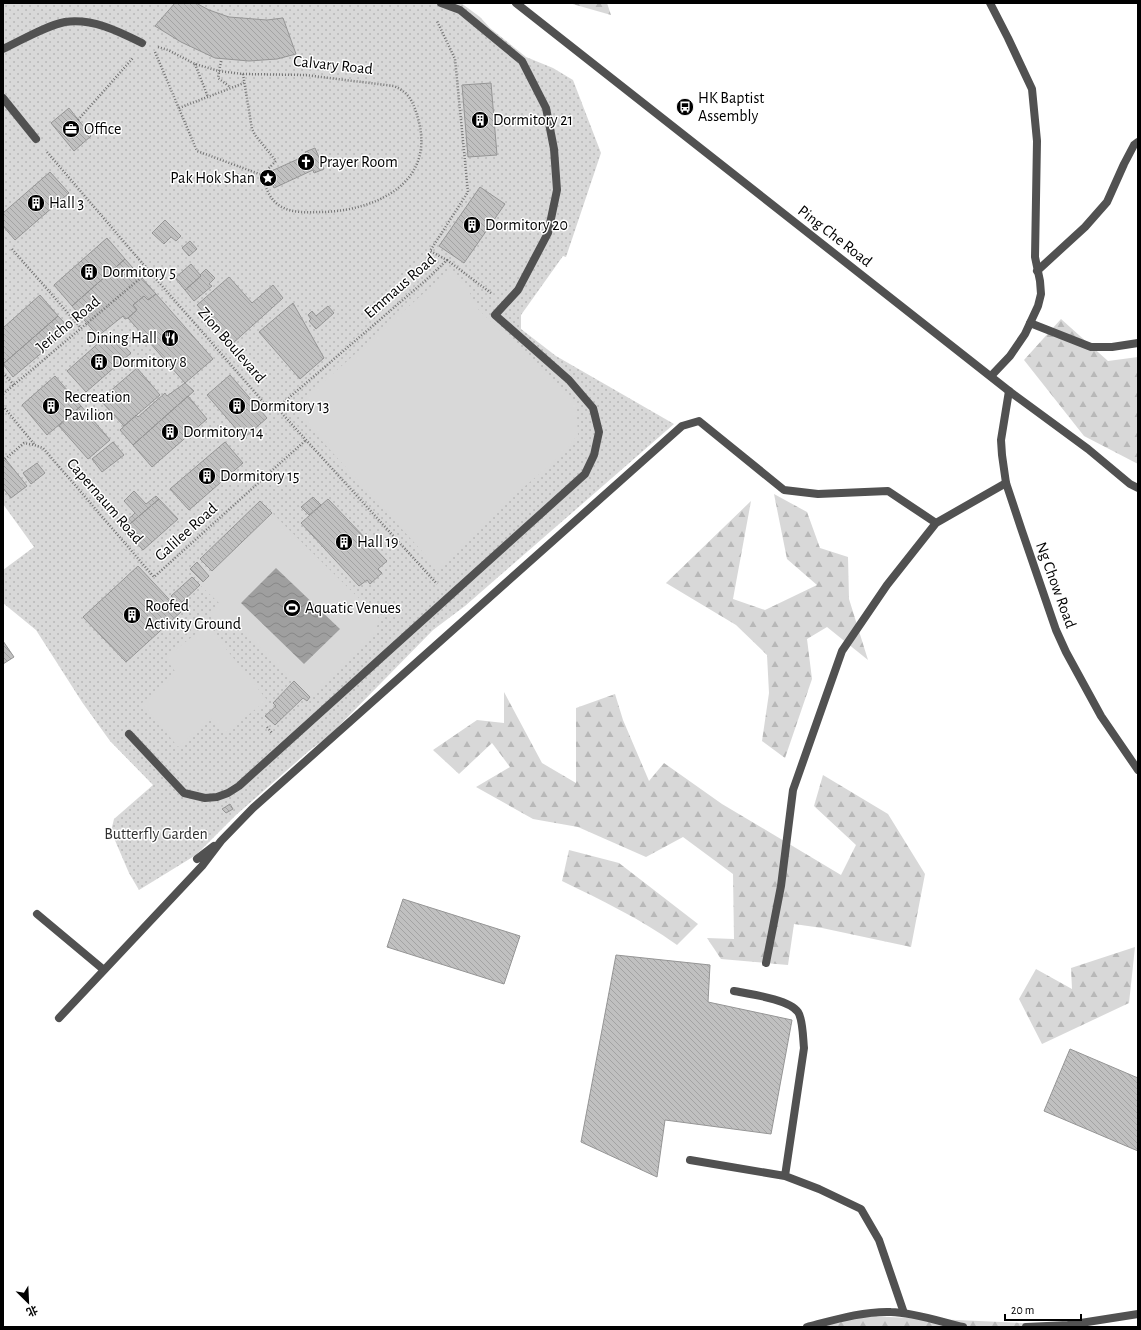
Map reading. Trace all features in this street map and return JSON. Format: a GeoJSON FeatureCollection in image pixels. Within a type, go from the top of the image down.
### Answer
{"type":"FeatureCollection","features":[{"type":"Feature","properties":{"kind":"street"},"geometry":{"type":"LineString","coordinates":[[128,734],[184,793],[205,798],[217,797],[228,793],[239,786],[585,474],[594,455],[599,432],[593,408],[569,380],[495,315],[518,290],[548,233],[557,190],[554,149],[546,108],[522,61],[460,10],[441,3]]}},
{"type":"Feature","properties":{"kind":"street","name":"Ping Che Road"},"geometry":{"type":"LineString","coordinates":[[516,3],[991,376],[1008,391],[1088,449],[1130,484],[1138,488]]}},
{"type":"Feature","properties":{"kind":"street"},"geometry":{"type":"LineString","coordinates":[[990,3],[1032,89],[1037,141],[1035,257],[1041,294],[1038,306],[1025,334],[1010,356],[991,376]]}},
{"type":"Feature","properties":{"kind":"street"},"geometry":{"type":"LineString","coordinates":[[3,49],[54,26],[65,22],[78,21],[114,29],[143,43]]}},
{"type":"Feature","properties":{"kind":"street"},"geometry":{"type":"LineString","coordinates":[[3,98],[36,139]]}},
{"type":"Feature","properties":{"kind":"street"},"geometry":{"type":"LineString","coordinates":[[1037,271],[1085,227],[1107,202],[1124,164],[1134,145],[1138,142]]}},
{"type":"Feature","properties":{"kind":"street"},"geometry":{"type":"LineString","coordinates":[[1030,323],[1091,347],[1112,347],[1138,343]]}},
{"type":"Feature","properties":{"kind":"street","name":"Ng Chow Road"},"geometry":{"type":"LineString","coordinates":[[1008,391],[1001,440],[1006,483],[1022,531],[1059,636],[1101,716],[1138,770]]}},
{"type":"Feature","properties":{"kind":"street"},"geometry":{"type":"LineString","coordinates":[[59,1018],[202,866],[221,841],[253,808],[682,426],[699,421],[784,490],[818,494],[888,491],[936,523]]}},
{"type":"Feature","properties":{"kind":"street"},"geometry":{"type":"LineString","coordinates":[[766,963],[781,886],[793,790],[842,651],[887,585],[936,523],[1006,483]]}},
{"type":"Feature","properties":{"kind":"street"},"geometry":{"type":"LineString","coordinates":[[197,859],[221,841]]}},
{"type":"Feature","properties":{"kind":"street"},"geometry":{"type":"LineString","coordinates":[[37,914],[104,970]]}},
{"type":"Feature","properties":{"kind":"street"},"geometry":{"type":"LineString","coordinates":[[734,991],[786,1003],[798,1012],[802,1028],[804,1048],[785,1176]]}},
{"type":"Feature","properties":{"kind":"street"},"geometry":{"type":"LineString","coordinates":[[690,1160],[785,1176],[819,1189],[861,1209],[879,1240],[904,1313]]}},
{"type":"Feature","properties":{"kind":"street"},"geometry":{"type":"LineString","coordinates":[[807,1327],[866,1314],[891,1312],[904,1313],[963,1327]]}},
{"type":"Feature","properties":{"kind":"street"},"geometry":{"type":"LineString","coordinates":[[1026,1327],[1068,1325],[1138,1314]]}},
{"type":"Feature","properties":{"kind":"path","name":"Emmaus Road"},"geometry":{"type":"LineString","coordinates":[[277,408],[426,280],[447,260],[430,250],[468,192],[455,59],[440,24],[436,19]]}},
{"type":"Feature","properties":{"kind":"path"},"geometry":{"type":"LineString","coordinates":[[78,120],[143,43]]}},
{"type":"Feature","properties":{"kind":"path","name":"Calvary Road"},"geometry":{"type":"LineString","coordinates":[[179,108],[152,46],[168,50],[195,64],[219,71],[243,74],[305,75],[394,86],[404,91],[413,103],[421,132],[421,151],[418,163],[409,178],[401,186],[382,198],[350,209],[300,213],[280,206],[272,199],[266,188],[262,175]]}},
{"type":"Feature","properties":{"kind":"path"},"geometry":{"type":"LineString","coordinates":[[221,61],[218,78],[231,88]]}},
{"type":"Feature","properties":{"kind":"path"},"geometry":{"type":"LineString","coordinates":[[195,64],[208,97]]}},
{"type":"Feature","properties":{"kind":"path"},"geometry":{"type":"LineString","coordinates":[[243,74],[252,129],[276,161],[262,175],[197,151],[179,108],[244,83]]}},
{"type":"Feature","properties":{"kind":"path","name":"Zion Boulevard"},"geometry":{"type":"LineString","coordinates":[[36,139],[272,412],[277,408],[448,596]]}},
{"type":"Feature","properties":{"kind":"path"},"geometry":{"type":"LineString","coordinates":[[12,249],[81,328]]}},
{"type":"Feature","properties":{"kind":"path"},"geometry":{"type":"LineString","coordinates":[[447,260],[494,295]]}},
{"type":"Feature","properties":{"kind":"path","name":"Jericho Road"},"geometry":{"type":"LineString","coordinates":[[3,394],[149,271]]}},
{"type":"Feature","properties":{"kind":"path"},"geometry":{"type":"LineString","coordinates":[[3,373],[14,385]]}},
{"type":"Feature","properties":{"kind":"path","name":"Capernaum Road"},"geometry":{"type":"LineString","coordinates":[[3,406],[34,445],[43,448],[154,577]]}},
{"type":"Feature","properties":{"kind":"path","name":"Galilee Road"},"geometry":{"type":"LineString","coordinates":[[154,577],[306,440]]}},
{"type":"Feature","properties":{"kind":"path"},"geometry":{"type":"LineString","coordinates":[[5,459],[24,443],[34,445]]}},
{"type":"Feature","properties":{"kind":"green space","name":"Butterfly Garden"},"geometry":{"type":"Polygon","coordinates":[[[3,3],[461,3],[480,17],[490,28],[526,57],[553,68],[573,80],[601,153],[566,257],[563,256],[521,315],[521,329],[556,356],[674,424],[465,606],[433,630],[328,737],[310,750],[236,815],[196,855],[139,890],[129,873],[111,831],[114,819],[153,785],[110,741],[82,702],[36,630],[3,603],[3,570],[34,547],[3,504],[3,3]]]}},
{"type":"Feature","properties":{"kind":"green space"},"geometry":{"type":"Polygon","coordinates":[[[569,3],[607,3],[611,15],[569,3]]]}},
{"type":"Feature","properties":{"kind":"green space"},"geometry":{"type":"Polygon","coordinates":[[[451,269],[470,293],[478,309],[576,404],[578,435],[554,462],[513,496],[439,570],[293,409],[451,269]]]}},
{"type":"Feature","properties":{"kind":"green space"},"geometry":{"type":"Polygon","coordinates":[[[1061,319],[1108,361],[1138,357],[1138,464],[1084,436],[1024,360],[1061,319]]]}},
{"type":"Feature","properties":{"kind":"green space"},"geometry":{"type":"Polygon","coordinates":[[[774,494],[807,512],[820,548],[848,557],[849,599],[868,660],[827,627],[807,639],[812,679],[785,758],[762,741],[769,693],[767,655],[736,625],[666,583],[751,501],[733,599],[765,610],[817,585],[787,559],[774,494]]]}},
{"type":"Feature","properties":{"kind":"green space","name":"Aquatic Venues"},"geometry":{"type":"Polygon","coordinates":[[[272,513],[380,619],[372,638],[313,697],[310,697],[238,626],[224,627],[210,613],[219,603],[200,585],[209,576],[208,575],[272,513]]]}},
{"type":"Feature","properties":{"kind":"green space"},"geometry":{"type":"Polygon","coordinates":[[[207,625],[267,700],[225,733],[212,718],[178,747],[142,703],[177,674],[165,658],[207,625]]]}},
{"type":"Feature","properties":{"kind":"green space"},"geometry":{"type":"Polygon","coordinates":[[[504,692],[542,763],[576,783],[576,708],[615,694],[623,720],[649,781],[664,763],[722,804],[841,875],[856,845],[814,806],[823,775],[888,814],[925,874],[911,947],[822,928],[794,924],[788,965],[721,959],[707,938],[734,939],[733,874],[683,837],[646,857],[578,827],[533,819],[476,787],[510,767],[492,743],[459,774],[433,750],[477,720],[504,723],[504,692]]]}},
{"type":"Feature","properties":{"kind":"green space"},"geometry":{"type":"Polygon","coordinates":[[[569,850],[619,863],[698,924],[677,945],[635,918],[562,881],[569,850]]]}},
{"type":"Feature","properties":{"kind":"green space"},"geometry":{"type":"Polygon","coordinates":[[[1135,947],[1129,1003],[1042,1044],[1019,999],[1036,969],[1072,989],[1071,968],[1135,947]]]}},
{"type":"Feature","properties":{"kind":"green space"},"geometry":{"type":"Polygon","coordinates":[[[867,1316],[1068,1325],[1070,1327],[812,1327],[867,1316]]]}},
{"type":"Feature","properties":{"kind":"water"},"geometry":{"type":"Polygon","coordinates":[[[276,568],[340,629],[304,664],[241,603],[276,568]]]}},
{"type":"Feature","properties":{"kind":"building"},"geometry":{"type":"Polygon","coordinates":[[[175,3],[196,3],[209,10],[229,17],[267,20],[283,18],[296,54],[277,59],[249,61],[215,58],[181,42],[155,26],[175,3]]]}},
{"type":"Feature","properties":{"kind":"building","name":"Dormitory 21"},"geometry":{"type":"Polygon","coordinates":[[[491,83],[497,155],[468,157],[462,85],[491,83]]]}},
{"type":"Feature","properties":{"kind":"building","name":"Office"},"geometry":{"type":"Polygon","coordinates":[[[69,108],[91,136],[74,151],[51,123],[69,108]]]}},
{"type":"Feature","properties":{"kind":"building","name":"Prayer Room"},"geometry":{"type":"Polygon","coordinates":[[[315,148],[324,169],[314,173],[313,170],[274,188],[267,173],[307,155],[305,152],[315,148]]]}},
{"type":"Feature","properties":{"kind":"building","name":"Hall 3"},"geometry":{"type":"Polygon","coordinates":[[[50,172],[69,193],[15,240],[3,226],[3,213],[50,172]]]}},
{"type":"Feature","properties":{"kind":"building","name":"Dormitory 20"},"geometry":{"type":"Polygon","coordinates":[[[480,187],[505,204],[464,263],[439,246],[480,187]]]}},
{"type":"Feature","properties":{"kind":"building"},"geometry":{"type":"Polygon","coordinates":[[[165,220],[181,236],[176,241],[171,237],[164,244],[152,233],[165,220]]]}},
{"type":"Feature","properties":{"kind":"building","name":"Dormitory 5"},"geometry":{"type":"Polygon","coordinates":[[[107,238],[125,259],[72,306],[54,285],[107,238]]]}},
{"type":"Feature","properties":{"kind":"building"},"geometry":{"type":"Polygon","coordinates":[[[190,241],[197,249],[189,256],[182,248],[190,241]]]}},
{"type":"Feature","properties":{"kind":"building"},"geometry":{"type":"Polygon","coordinates":[[[125,259],[156,294],[148,300],[144,296],[133,305],[137,310],[128,318],[125,319],[123,316],[98,336],[72,306],[125,259]]]}},
{"type":"Feature","properties":{"kind":"building"},"geometry":{"type":"Polygon","coordinates":[[[191,264],[201,276],[185,290],[175,278],[191,264]]]}},
{"type":"Feature","properties":{"kind":"building"},"geometry":{"type":"Polygon","coordinates":[[[206,269],[215,278],[209,284],[212,286],[194,301],[185,290],[201,276],[200,275],[206,269]]]}},
{"type":"Feature","properties":{"kind":"building"},"geometry":{"type":"Polygon","coordinates":[[[229,277],[252,303],[273,285],[283,298],[232,344],[197,305],[229,277]]]}},
{"type":"Feature","properties":{"kind":"building","name":"Dining Hall"},"geometry":{"type":"Polygon","coordinates":[[[156,294],[213,359],[185,383],[128,318],[137,310],[133,305],[144,296],[148,300],[156,294]]]}},
{"type":"Feature","properties":{"kind":"building"},"geometry":{"type":"Polygon","coordinates":[[[40,295],[58,316],[3,364],[3,328],[40,295]]]}},
{"type":"Feature","properties":{"kind":"building"},"geometry":{"type":"Polygon","coordinates":[[[293,303],[324,358],[300,379],[259,332],[293,303]]]}},
{"type":"Feature","properties":{"kind":"building"},"geometry":{"type":"Polygon","coordinates":[[[328,306],[334,313],[316,329],[309,321],[311,319],[308,315],[312,311],[316,316],[328,306]]]}},
{"type":"Feature","properties":{"kind":"building"},"geometry":{"type":"Polygon","coordinates":[[[58,316],[70,329],[13,377],[3,364],[58,316]]]}},
{"type":"Feature","properties":{"kind":"building","name":"Dormitory 8"},"geometry":{"type":"Polygon","coordinates":[[[111,332],[131,353],[86,392],[67,371],[111,332]]]}},
{"type":"Feature","properties":{"kind":"building"},"geometry":{"type":"Polygon","coordinates":[[[137,368],[160,395],[124,426],[100,400],[137,368]]]}},
{"type":"Feature","properties":{"kind":"building","name":"Dormitory 13"},"geometry":{"type":"Polygon","coordinates":[[[230,375],[267,418],[244,438],[207,395],[230,375]]]}},
{"type":"Feature","properties":{"kind":"building","name":"Recreation Pavilion"},"geometry":{"type":"Polygon","coordinates":[[[55,376],[81,406],[47,435],[22,405],[55,376]]]}},
{"type":"Feature","properties":{"kind":"building"},"geometry":{"type":"Polygon","coordinates":[[[185,383],[194,391],[133,445],[120,430],[136,415],[138,417],[165,393],[167,396],[185,383]]]}},
{"type":"Feature","properties":{"kind":"building","name":"Dormitory 14"},"geometry":{"type":"Polygon","coordinates":[[[188,396],[207,419],[152,467],[133,445],[188,396]]]}},
{"type":"Feature","properties":{"kind":"building"},"geometry":{"type":"Polygon","coordinates":[[[81,406],[110,440],[88,459],[59,426],[81,406]]]}},
{"type":"Feature","properties":{"kind":"building"},"geometry":{"type":"Polygon","coordinates":[[[113,442],[124,455],[102,472],[92,459],[113,442]]]}},
{"type":"Feature","properties":{"kind":"building","name":"Dormitory 15"},"geometry":{"type":"Polygon","coordinates":[[[225,442],[243,463],[189,510],[170,489],[225,442]]]}},
{"type":"Feature","properties":{"kind":"building"},"geometry":{"type":"Polygon","coordinates":[[[3,456],[27,486],[11,498],[3,488],[3,456]]]}},
{"type":"Feature","properties":{"kind":"building"},"geometry":{"type":"Polygon","coordinates":[[[37,463],[45,473],[31,484],[23,473],[37,463]]]}},
{"type":"Feature","properties":{"kind":"building"},"geometry":{"type":"Polygon","coordinates":[[[134,491],[146,504],[156,496],[159,499],[124,529],[121,526],[135,513],[124,501],[134,491]]]}},
{"type":"Feature","properties":{"kind":"building"},"geometry":{"type":"Polygon","coordinates":[[[313,497],[321,505],[309,515],[301,507],[313,497]]]}},
{"type":"Feature","properties":{"kind":"building"},"geometry":{"type":"Polygon","coordinates":[[[159,499],[178,519],[143,550],[124,529],[159,499]]]}},
{"type":"Feature","properties":{"kind":"building","name":"Hall 19"},"geometry":{"type":"Polygon","coordinates":[[[328,499],[387,561],[378,569],[382,573],[370,584],[367,580],[359,586],[301,523],[328,499]]]}},
{"type":"Feature","properties":{"kind":"building"},"geometry":{"type":"Polygon","coordinates":[[[260,501],[272,513],[212,571],[200,559],[260,501]]]}},
{"type":"Feature","properties":{"kind":"building"},"geometry":{"type":"Polygon","coordinates":[[[197,562],[209,576],[203,582],[190,569],[197,562]]]}},
{"type":"Feature","properties":{"kind":"building","name":"Roofed Activity Ground"},"geometry":{"type":"Polygon","coordinates":[[[138,566],[181,612],[126,662],[83,617],[138,566]]]}},
{"type":"Feature","properties":{"kind":"building"},"geometry":{"type":"Polygon","coordinates":[[[192,577],[200,585],[180,604],[171,596],[192,577]]]}},
{"type":"Feature","properties":{"kind":"building"},"geometry":{"type":"Polygon","coordinates":[[[3,641],[14,657],[3,664],[3,641]]]}},
{"type":"Feature","properties":{"kind":"building"},"geometry":{"type":"Polygon","coordinates":[[[294,681],[310,697],[307,701],[303,698],[275,725],[265,716],[276,706],[273,703],[294,681]]]}},
{"type":"Feature","properties":{"kind":"building"},"geometry":{"type":"Polygon","coordinates":[[[230,804],[233,809],[226,813],[222,809],[230,804]]]}},
{"type":"Feature","properties":{"kind":"building"},"geometry":{"type":"Polygon","coordinates":[[[403,899],[520,936],[504,984],[387,947],[403,899]]]}},
{"type":"Feature","properties":{"kind":"building"},"geometry":{"type":"Polygon","coordinates":[[[616,955],[710,965],[708,1002],[792,1020],[771,1134],[665,1120],[657,1177],[581,1142],[616,955]]]}},
{"type":"Feature","properties":{"kind":"building"},"geometry":{"type":"Polygon","coordinates":[[[1070,1049],[1138,1078],[1138,1151],[1044,1111],[1070,1049]]]}},
{"type":"Feature","properties":{"kind":"place","name":"HK Baptist Assembly"},"geometry":{"type":"Point","coordinates":[685,107]}},
{"type":"Feature","properties":{"kind":"place","name":"Dormitory 21"},"geometry":{"type":"Point","coordinates":[480,120]}},
{"type":"Feature","properties":{"kind":"place","name":"Office"},"geometry":{"type":"Point","coordinates":[71,129]}},
{"type":"Feature","properties":{"kind":"place","name":"Prayer Room"},"geometry":{"type":"Point","coordinates":[306,162]}},
{"type":"Feature","properties":{"kind":"place","name":"Pak Hok Shan"},"geometry":{"type":"Point","coordinates":[268,178]}},
{"type":"Feature","properties":{"kind":"place","name":"Hall 3"},"geometry":{"type":"Point","coordinates":[36,203]}},
{"type":"Feature","properties":{"kind":"place","name":"Dormitory 20"},"geometry":{"type":"Point","coordinates":[472,225]}},
{"type":"Feature","properties":{"kind":"place","name":"Dormitory 5"},"geometry":{"type":"Point","coordinates":[89,272]}},
{"type":"Feature","properties":{"kind":"place","name":"Dining Hall"},"geometry":{"type":"Point","coordinates":[170,338]}},
{"type":"Feature","properties":{"kind":"place","name":"Dormitory 8"},"geometry":{"type":"Point","coordinates":[99,362]}},
{"type":"Feature","properties":{"kind":"place","name":"Recreation Pavilion"},"geometry":{"type":"Point","coordinates":[51,406]}},
{"type":"Feature","properties":{"kind":"place","name":"Dormitory 13"},"geometry":{"type":"Point","coordinates":[237,406]}},
{"type":"Feature","properties":{"kind":"place","name":"Dormitory 14"},"geometry":{"type":"Point","coordinates":[170,432]}},
{"type":"Feature","properties":{"kind":"place","name":"Dormitory 15"},"geometry":{"type":"Point","coordinates":[207,476]}},
{"type":"Feature","properties":{"kind":"place","name":"Hall 19"},"geometry":{"type":"Point","coordinates":[344,542]}},
{"type":"Feature","properties":{"kind":"place","name":"Aquatic Venues"},"geometry":{"type":"Point","coordinates":[292,608]}},
{"type":"Feature","properties":{"kind":"place","name":"Roofed Activity Ground"},"geometry":{"type":"Point","coordinates":[132,615]}}]}
